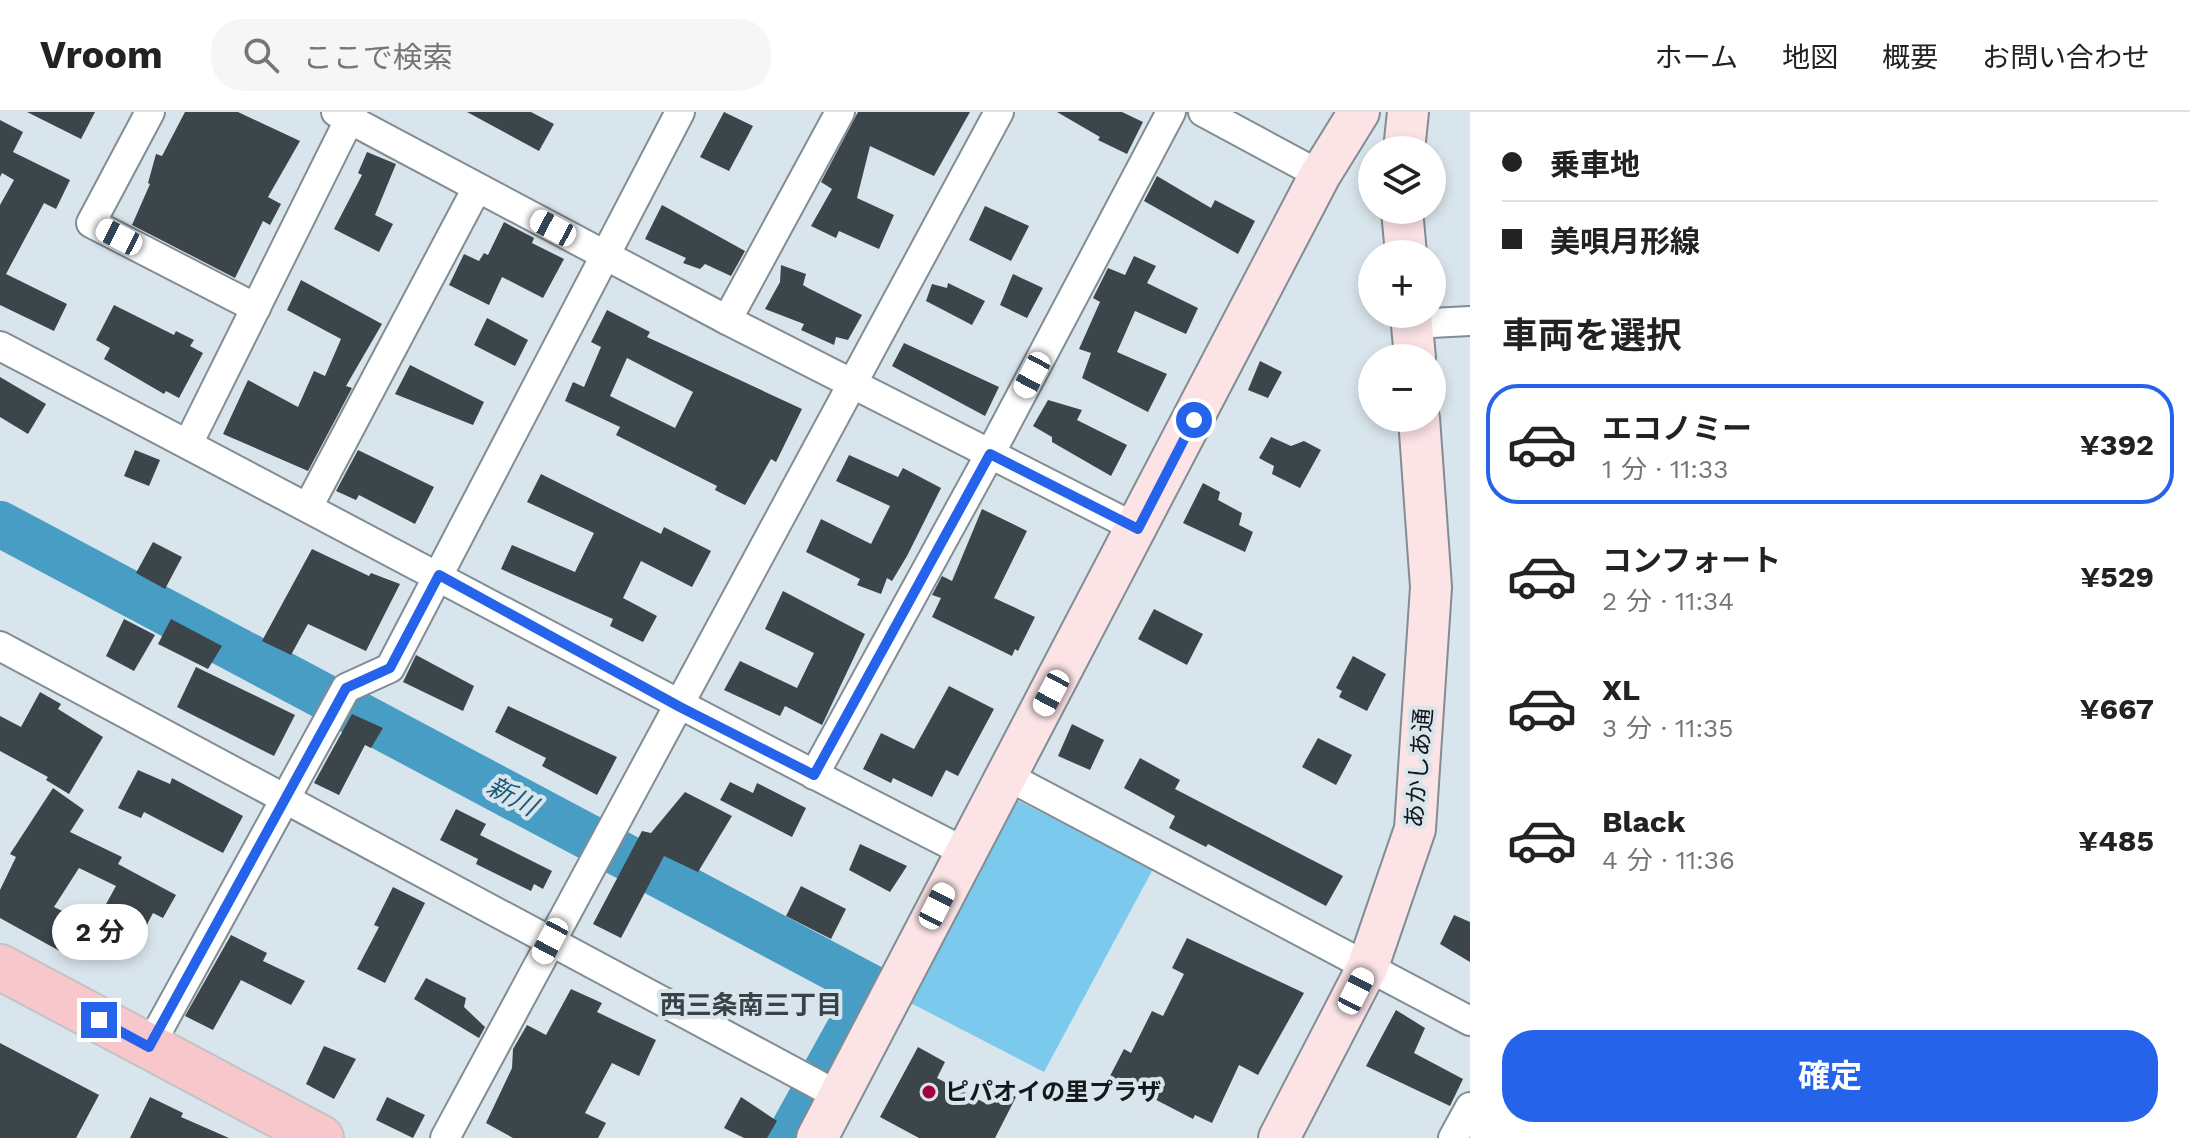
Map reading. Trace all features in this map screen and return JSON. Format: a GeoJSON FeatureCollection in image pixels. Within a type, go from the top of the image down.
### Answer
{"type":"FeatureCollection","features":[{"type":"Feature","properties":{"kind":"main road"},"geometry":{"type":"LineString","coordinates":[[0,967],[321,1138]]}},
{"type":"Feature","properties":{"kind":"street"},"geometry":{"type":"LineString","coordinates":[[150,112],[91,223],[256,308]]}},
{"type":"Feature","properties":{"kind":"street"},"geometry":{"type":"LineString","coordinates":[[149,1047],[346,688],[390,668],[680,112]]}},
{"type":"Feature","properties":{"kind":"street"},"geometry":{"type":"LineString","coordinates":[[727,320],[840,112]]}},
{"type":"Feature","properties":{"kind":"street"},"geometry":{"type":"LineString","coordinates":[[445,1138],[999,112]]}},
{"type":"Feature","properties":{"kind":"street"},"geometry":{"type":"LineString","coordinates":[[814,775],[990,454],[1171,112]]}},
{"type":"Feature","properties":{"kind":"street"},"geometry":{"type":"LineString","coordinates":[[1203,112],[1320,175]]}},
{"type":"Feature","properties":{"kind":"street"},"geometry":{"type":"LineString","coordinates":[[817,1138],[965,852],[1138,529],[1320,175],[1359,112]]}},
{"type":"Feature","properties":{"kind":"street"},"geometry":{"type":"LineString","coordinates":[[1405,136],[1408,112]]}},
{"type":"Feature","properties":{"kind":"street"},"geometry":{"type":"LineString","coordinates":[[188,444],[256,308],[346,114],[477,188],[727,320],[1138,529]]}},
{"type":"Feature","properties":{"kind":"street"},"geometry":{"type":"LineString","coordinates":[[308,507],[477,188]]}},
{"type":"Feature","properties":{"kind":"street"},"geometry":{"type":"LineString","coordinates":[[1413,332],[1470,321]]}},
{"type":"Feature","properties":{"kind":"street"},"geometry":{"type":"LineString","coordinates":[[0,346],[439,575],[680,707],[965,852]]}},
{"type":"Feature","properties":{"kind":"street","name":"あかしあ通"},"geometry":{"type":"LineString","coordinates":[[1279,1138],[1368,966],[1415,829],[1422,767],[1431,587],[1420,432]]}},
{"type":"Feature","properties":{"kind":"street"},"geometry":{"type":"LineString","coordinates":[[0,646],[839,1096]]}},
{"type":"Feature","properties":{"kind":"street"},"geometry":{"type":"LineString","coordinates":[[1007,776],[1470,1021]]}},
{"type":"Feature","properties":{"kind":"street"},"geometry":{"type":"LineString","coordinates":[[1453,1138],[1470,1107]]}},
{"type":"Feature","properties":{"kind":"shaded area"},"geometry":{"type":"Polygon","coordinates":[[[1011,797],[1153,869],[1044,1072],[903,999],[1011,797]]]}},
{"type":"Feature","properties":{"kind":"building"},"geometry":{"type":"Polygon","coordinates":[[[27,112],[95,112],[81,139],[27,112]]]}},
{"type":"Feature","properties":{"kind":"building"},"geometry":{"type":"Polygon","coordinates":[[[185,112],[238,112],[300,141],[268,197],[281,204],[270,225],[263,221],[235,278],[132,225],[150,184],[156,154],[162,156],[185,112]]]}},
{"type":"Feature","properties":{"kind":"building"},"geometry":{"type":"Polygon","coordinates":[[[467,112],[531,112],[554,124],[539,151],[467,112]]]}},
{"type":"Feature","properties":{"kind":"building"},"geometry":{"type":"Polygon","coordinates":[[[724,112],[753,126],[729,171],[700,157],[724,112]]]}},
{"type":"Feature","properties":{"kind":"building"},"geometry":{"type":"Polygon","coordinates":[[[858,112],[970,112],[934,176],[870,146],[857,198],[894,215],[879,249],[839,231],[836,238],[811,226],[832,189],[821,182],[858,112]]]}},
{"type":"Feature","properties":{"kind":"building"},"geometry":{"type":"Polygon","coordinates":[[[1057,112],[1122,112],[1143,122],[1127,154],[1098,140],[1100,137],[1057,112]]]}},
{"type":"Feature","properties":{"kind":"building"},"geometry":{"type":"Polygon","coordinates":[[[0,120],[23,132],[13,152],[70,180],[56,209],[44,203],[6,274],[67,304],[54,331],[0,305],[0,205],[14,180],[2,173],[0,177],[0,120]]]}},
{"type":"Feature","properties":{"kind":"building"},"geometry":{"type":"Polygon","coordinates":[[[367,152],[396,164],[375,215],[393,224],[379,252],[334,229],[362,175],[358,173],[367,152]]]}},
{"type":"Feature","properties":{"kind":"building"},"geometry":{"type":"Polygon","coordinates":[[[1157,176],[1211,208],[1215,200],[1255,221],[1238,254],[1144,201],[1157,176]]]}},
{"type":"Feature","properties":{"kind":"building"},"geometry":{"type":"Polygon","coordinates":[[[662,205],[745,251],[731,276],[705,264],[700,269],[683,263],[686,258],[645,239],[662,205]]]}},
{"type":"Feature","properties":{"kind":"building"},"geometry":{"type":"Polygon","coordinates":[[[985,206],[1029,226],[1011,261],[969,240],[985,206]]]}},
{"type":"Feature","properties":{"kind":"building"},"geometry":{"type":"Polygon","coordinates":[[[504,222],[534,238],[532,243],[564,259],[543,298],[502,277],[489,305],[449,285],[464,254],[479,261],[484,253],[488,255],[504,222]]]}},
{"type":"Feature","properties":{"kind":"building"},"geometry":{"type":"Polygon","coordinates":[[[1134,256],[1156,266],[1147,283],[1198,308],[1186,334],[1135,311],[1117,352],[1167,374],[1148,412],[1082,378],[1091,353],[1079,349],[1100,302],[1093,298],[1108,268],[1125,275],[1134,256]]]}},
{"type":"Feature","properties":{"kind":"building"},"geometry":{"type":"Polygon","coordinates":[[[781,265],[806,274],[803,285],[862,315],[848,340],[836,337],[834,345],[801,330],[804,324],[765,309],[780,282],[781,265]]]}},
{"type":"Feature","properties":{"kind":"building"},"geometry":{"type":"Polygon","coordinates":[[[1013,274],[1043,288],[1027,318],[1000,305],[1013,274]]]}},
{"type":"Feature","properties":{"kind":"building"},"geometry":{"type":"Polygon","coordinates":[[[301,280],[382,324],[346,386],[352,388],[308,471],[223,434],[248,380],[298,407],[314,371],[325,376],[341,339],[287,310],[301,280]]]}},
{"type":"Feature","properties":{"kind":"building"},"geometry":{"type":"Polygon","coordinates":[[[948,283],[985,301],[972,325],[926,301],[932,284],[947,288],[948,283]]]}},
{"type":"Feature","properties":{"kind":"building"},"geometry":{"type":"Polygon","coordinates":[[[114,305],[174,335],[176,331],[194,340],[190,346],[203,353],[179,398],[166,391],[164,394],[104,359],[110,348],[96,340],[114,305]]]}},
{"type":"Feature","properties":{"kind":"building"},"geometry":{"type":"Polygon","coordinates":[[[607,310],[650,332],[647,337],[802,409],[776,462],[771,459],[745,505],[715,490],[717,486],[616,435],[620,427],[565,401],[573,382],[584,387],[601,347],[591,342],[607,310]],[[627,358],[610,396],[675,428],[693,392],[627,358]]]}},
{"type":"Feature","properties":{"kind":"building"},"geometry":{"type":"Polygon","coordinates":[[[487,318],[528,340],[515,366],[474,345],[487,318]]]}},
{"type":"Feature","properties":{"kind":"building"},"geometry":{"type":"Polygon","coordinates":[[[904,343],[999,387],[985,416],[892,366],[904,343]]]}},
{"type":"Feature","properties":{"kind":"building"},"geometry":{"type":"Polygon","coordinates":[[[1260,361],[1282,372],[1268,398],[1248,390],[1260,361]]]}},
{"type":"Feature","properties":{"kind":"building"},"geometry":{"type":"Polygon","coordinates":[[[410,365],[484,402],[473,425],[395,394],[410,365]]]}},
{"type":"Feature","properties":{"kind":"building"},"geometry":{"type":"Polygon","coordinates":[[[0,377],[46,404],[28,434],[0,417],[0,377]]]}},
{"type":"Feature","properties":{"kind":"building"},"geometry":{"type":"Polygon","coordinates":[[[1048,400],[1082,410],[1077,420],[1127,445],[1111,476],[1052,442],[1052,437],[1033,426],[1048,400]]]}},
{"type":"Feature","properties":{"kind":"building"},"geometry":{"type":"Polygon","coordinates":[[[1271,437],[1291,446],[1304,441],[1321,450],[1300,488],[1272,474],[1274,466],[1259,458],[1271,437]]]}},
{"type":"Feature","properties":{"kind":"building"},"geometry":{"type":"Polygon","coordinates":[[[135,450],[160,460],[149,486],[124,476],[135,450]]]}},
{"type":"Feature","properties":{"kind":"building"},"geometry":{"type":"Polygon","coordinates":[[[358,450],[434,487],[415,524],[359,495],[356,500],[336,491],[358,450]]]}},
{"type":"Feature","properties":{"kind":"building"},"geometry":{"type":"Polygon","coordinates":[[[849,455],[898,477],[903,468],[941,488],[907,556],[892,581],[887,578],[881,594],[857,585],[860,579],[806,552],[821,519],[871,544],[890,506],[836,481],[849,455]]]}},
{"type":"Feature","properties":{"kind":"building"},"geometry":{"type":"Polygon","coordinates":[[[541,474],[661,534],[664,527],[711,551],[692,587],[641,561],[623,598],[657,616],[643,642],[610,626],[613,619],[501,569],[512,545],[575,572],[594,533],[527,502],[541,474]]]}},
{"type":"Feature","properties":{"kind":"building"},"geometry":{"type":"Polygon","coordinates":[[[1203,483],[1220,492],[1218,500],[1242,513],[1239,525],[1253,532],[1245,552],[1183,523],[1203,483]]]}},
{"type":"Feature","properties":{"kind":"building"},"geometry":{"type":"Polygon","coordinates":[[[982,509],[1027,531],[994,598],[1035,617],[1018,651],[1015,649],[1012,656],[932,617],[941,598],[932,595],[942,576],[952,581],[982,509]]]}},
{"type":"Feature","properties":{"kind":"building"},"geometry":{"type":"Polygon","coordinates":[[[153,542],[182,557],[165,589],[136,573],[153,542]]]}},
{"type":"Feature","properties":{"kind":"building"},"geometry":{"type":"Polygon","coordinates":[[[312,549],[369,576],[371,573],[400,584],[366,651],[308,624],[291,655],[262,641],[312,549]]]}},
{"type":"Feature","properties":{"kind":"building"},"geometry":{"type":"Polygon","coordinates":[[[783,591],[865,634],[822,725],[785,706],[780,716],[724,690],[740,661],[797,688],[814,653],[765,629],[783,591]]]}},
{"type":"Feature","properties":{"kind":"building"},"geometry":{"type":"Polygon","coordinates":[[[1154,609],[1203,634],[1187,665],[1138,639],[1154,609]]]}},
{"type":"Feature","properties":{"kind":"building"},"geometry":{"type":"Polygon","coordinates":[[[124,619],[155,635],[134,671],[106,656],[124,619]]]}},
{"type":"Feature","properties":{"kind":"building"},"geometry":{"type":"Polygon","coordinates":[[[171,619],[222,646],[208,669],[158,644],[171,619]]]}},
{"type":"Feature","properties":{"kind":"building"},"geometry":{"type":"Polygon","coordinates":[[[416,655],[474,686],[463,711],[403,682],[416,655]]]}},
{"type":"Feature","properties":{"kind":"building"},"geometry":{"type":"Polygon","coordinates":[[[1353,656],[1386,674],[1367,711],[1339,697],[1342,691],[1336,688],[1353,656]]]}},
{"type":"Feature","properties":{"kind":"building"},"geometry":{"type":"Polygon","coordinates":[[[196,667],[295,715],[274,756],[177,707],[196,667]]]}},
{"type":"Feature","properties":{"kind":"building"},"geometry":{"type":"Polygon","coordinates":[[[949,686],[994,709],[958,776],[946,770],[932,797],[893,778],[891,783],[863,769],[881,733],[914,749],[949,686]]]}},
{"type":"Feature","properties":{"kind":"building"},"geometry":{"type":"Polygon","coordinates":[[[40,692],[61,704],[58,709],[103,737],[69,794],[46,780],[48,777],[0,751],[0,716],[21,727],[40,692]]]}},
{"type":"Feature","properties":{"kind":"building"},"geometry":{"type":"Polygon","coordinates":[[[508,706],[617,757],[597,795],[542,766],[546,758],[495,732],[508,706]]]}},
{"type":"Feature","properties":{"kind":"building"},"geometry":{"type":"Polygon","coordinates":[[[352,714],[383,728],[371,748],[365,745],[339,795],[314,783],[352,714]]]}},
{"type":"Feature","properties":{"kind":"building"},"geometry":{"type":"Polygon","coordinates":[[[1072,724],[1104,740],[1090,770],[1058,756],[1072,724]]]}},
{"type":"Feature","properties":{"kind":"building"},"geometry":{"type":"Polygon","coordinates":[[[1318,738],[1352,755],[1336,785],[1302,767],[1318,738]]]}},
{"type":"Feature","properties":{"kind":"building"},"geometry":{"type":"Polygon","coordinates":[[[1140,758],[1180,780],[1175,789],[1343,876],[1326,906],[1208,844],[1206,847],[1169,828],[1175,816],[1124,788],[1140,758]]]}},
{"type":"Feature","properties":{"kind":"building"},"geometry":{"type":"Polygon","coordinates":[[[138,770],[170,784],[172,778],[243,816],[223,853],[144,812],[141,818],[118,808],[138,770]]]}},
{"type":"Feature","properties":{"kind":"building"},"geometry":{"type":"Polygon","coordinates":[[[730,782],[753,793],[757,783],[806,808],[792,837],[720,800],[730,782]]]}},
{"type":"Feature","properties":{"kind":"building"},"geometry":{"type":"Polygon","coordinates":[[[53,788],[84,810],[70,832],[122,857],[118,864],[176,895],[163,918],[153,913],[141,936],[100,915],[116,886],[79,868],[54,907],[83,921],[65,954],[0,918],[0,890],[16,857],[10,854],[53,788]]]}},
{"type":"Feature","properties":{"kind":"building"},"geometry":{"type":"Polygon","coordinates":[[[685,792],[732,816],[698,872],[664,856],[621,938],[593,924],[642,831],[651,833],[685,792]]]}},
{"type":"Feature","properties":{"kind":"building"},"geometry":{"type":"Polygon","coordinates":[[[456,809],[486,824],[480,835],[552,871],[543,889],[534,884],[531,891],[476,864],[478,859],[440,840],[456,809]]]}},
{"type":"Feature","properties":{"kind":"building"},"geometry":{"type":"Polygon","coordinates":[[[860,844],[907,866],[890,892],[849,870],[860,844]]]}},
{"type":"Feature","properties":{"kind":"building"},"geometry":{"type":"Polygon","coordinates":[[[801,886],[846,909],[831,939],[786,916],[801,886]]]}},
{"type":"Feature","properties":{"kind":"building"},"geometry":{"type":"Polygon","coordinates":[[[393,887],[425,903],[385,983],[357,969],[379,927],[374,925],[393,887]]]}},
{"type":"Feature","properties":{"kind":"building"},"geometry":{"type":"Polygon","coordinates":[[[1454,915],[1470,922],[1470,962],[1440,944],[1454,915]]]}},
{"type":"Feature","properties":{"kind":"building"},"geometry":{"type":"Polygon","coordinates":[[[231,935],[267,953],[263,961],[305,981],[291,1005],[241,980],[213,1030],[185,1016],[231,935]]]}},
{"type":"Feature","properties":{"kind":"building"},"geometry":{"type":"Polygon","coordinates":[[[1187,938],[1304,993],[1258,1075],[1239,1065],[1212,1123],[1195,1115],[1193,1119],[1110,1076],[1124,1049],[1131,1053],[1152,1011],[1163,1016],[1184,974],[1172,968],[1187,938]]]}},
{"type":"Feature","properties":{"kind":"building"},"geometry":{"type":"Polygon","coordinates":[[[426,978],[466,998],[464,1007],[485,1027],[479,1038],[414,999],[426,978]]]}},
{"type":"Feature","properties":{"kind":"building"},"geometry":{"type":"Polygon","coordinates":[[[571,989],[602,1003],[597,1012],[656,1040],[639,1076],[612,1063],[585,1113],[606,1123],[598,1138],[513,1138],[486,1123],[512,1068],[513,1049],[527,1025],[546,1035],[571,989]]]}},
{"type":"Feature","properties":{"kind":"building"},"geometry":{"type":"Polygon","coordinates":[[[1396,1010],[1425,1028],[1414,1053],[1463,1079],[1450,1106],[1366,1066],[1396,1010]]]}},
{"type":"Feature","properties":{"kind":"building"},"geometry":{"type":"Polygon","coordinates":[[[0,1043],[99,1095],[76,1138],[0,1138],[0,1043]]]}},
{"type":"Feature","properties":{"kind":"building"},"geometry":{"type":"Polygon","coordinates":[[[324,1046],[356,1059],[334,1099],[306,1084],[324,1046]]]}},
{"type":"Feature","properties":{"kind":"building","name":"ピパオイの里プラザ"},"geometry":{"type":"Polygon","coordinates":[[[918,1047],[945,1062],[937,1078],[985,1103],[994,1086],[1016,1097],[995,1138],[919,1138],[880,1117],[918,1047]]]}},
{"type":"Feature","properties":{"kind":"building"},"geometry":{"type":"Polygon","coordinates":[[[150,1097],[183,1113],[181,1117],[229,1138],[130,1138],[150,1097]]]}},
{"type":"Feature","properties":{"kind":"building"},"geometry":{"type":"Polygon","coordinates":[[[387,1097],[425,1115],[413,1138],[376,1120],[387,1097]]]}},
{"type":"Feature","properties":{"kind":"building"},"geometry":{"type":"Polygon","coordinates":[[[741,1097],[777,1121],[767,1138],[744,1138],[724,1128],[741,1097]]]}},
{"type":"Feature","properties":{"kind":"waterway","name":"新川"},"geometry":{"type":"LineString","coordinates":[[0,524],[872,988],[789,1138]]}},
{"type":"Feature","properties":{"kind":"place","name":"ピパオイの里プラザ"},"geometry":{"type":"Point","coordinates":[929,1092]}},
{"type":"Feature","properties":{"kind":"district","name":"西三条南三丁目"},"geometry":{"type":"Point","coordinates":[751,1005]}},
{"type":"Feature","properties":{"kind":"route"},"geometry":{"type":"LineString","coordinates":[[99,1020],[149,1047],[346,688],[390,668],[439,575],[680,707],[814,775],[990,454],[1138,529],[1194,420]]}}]}
